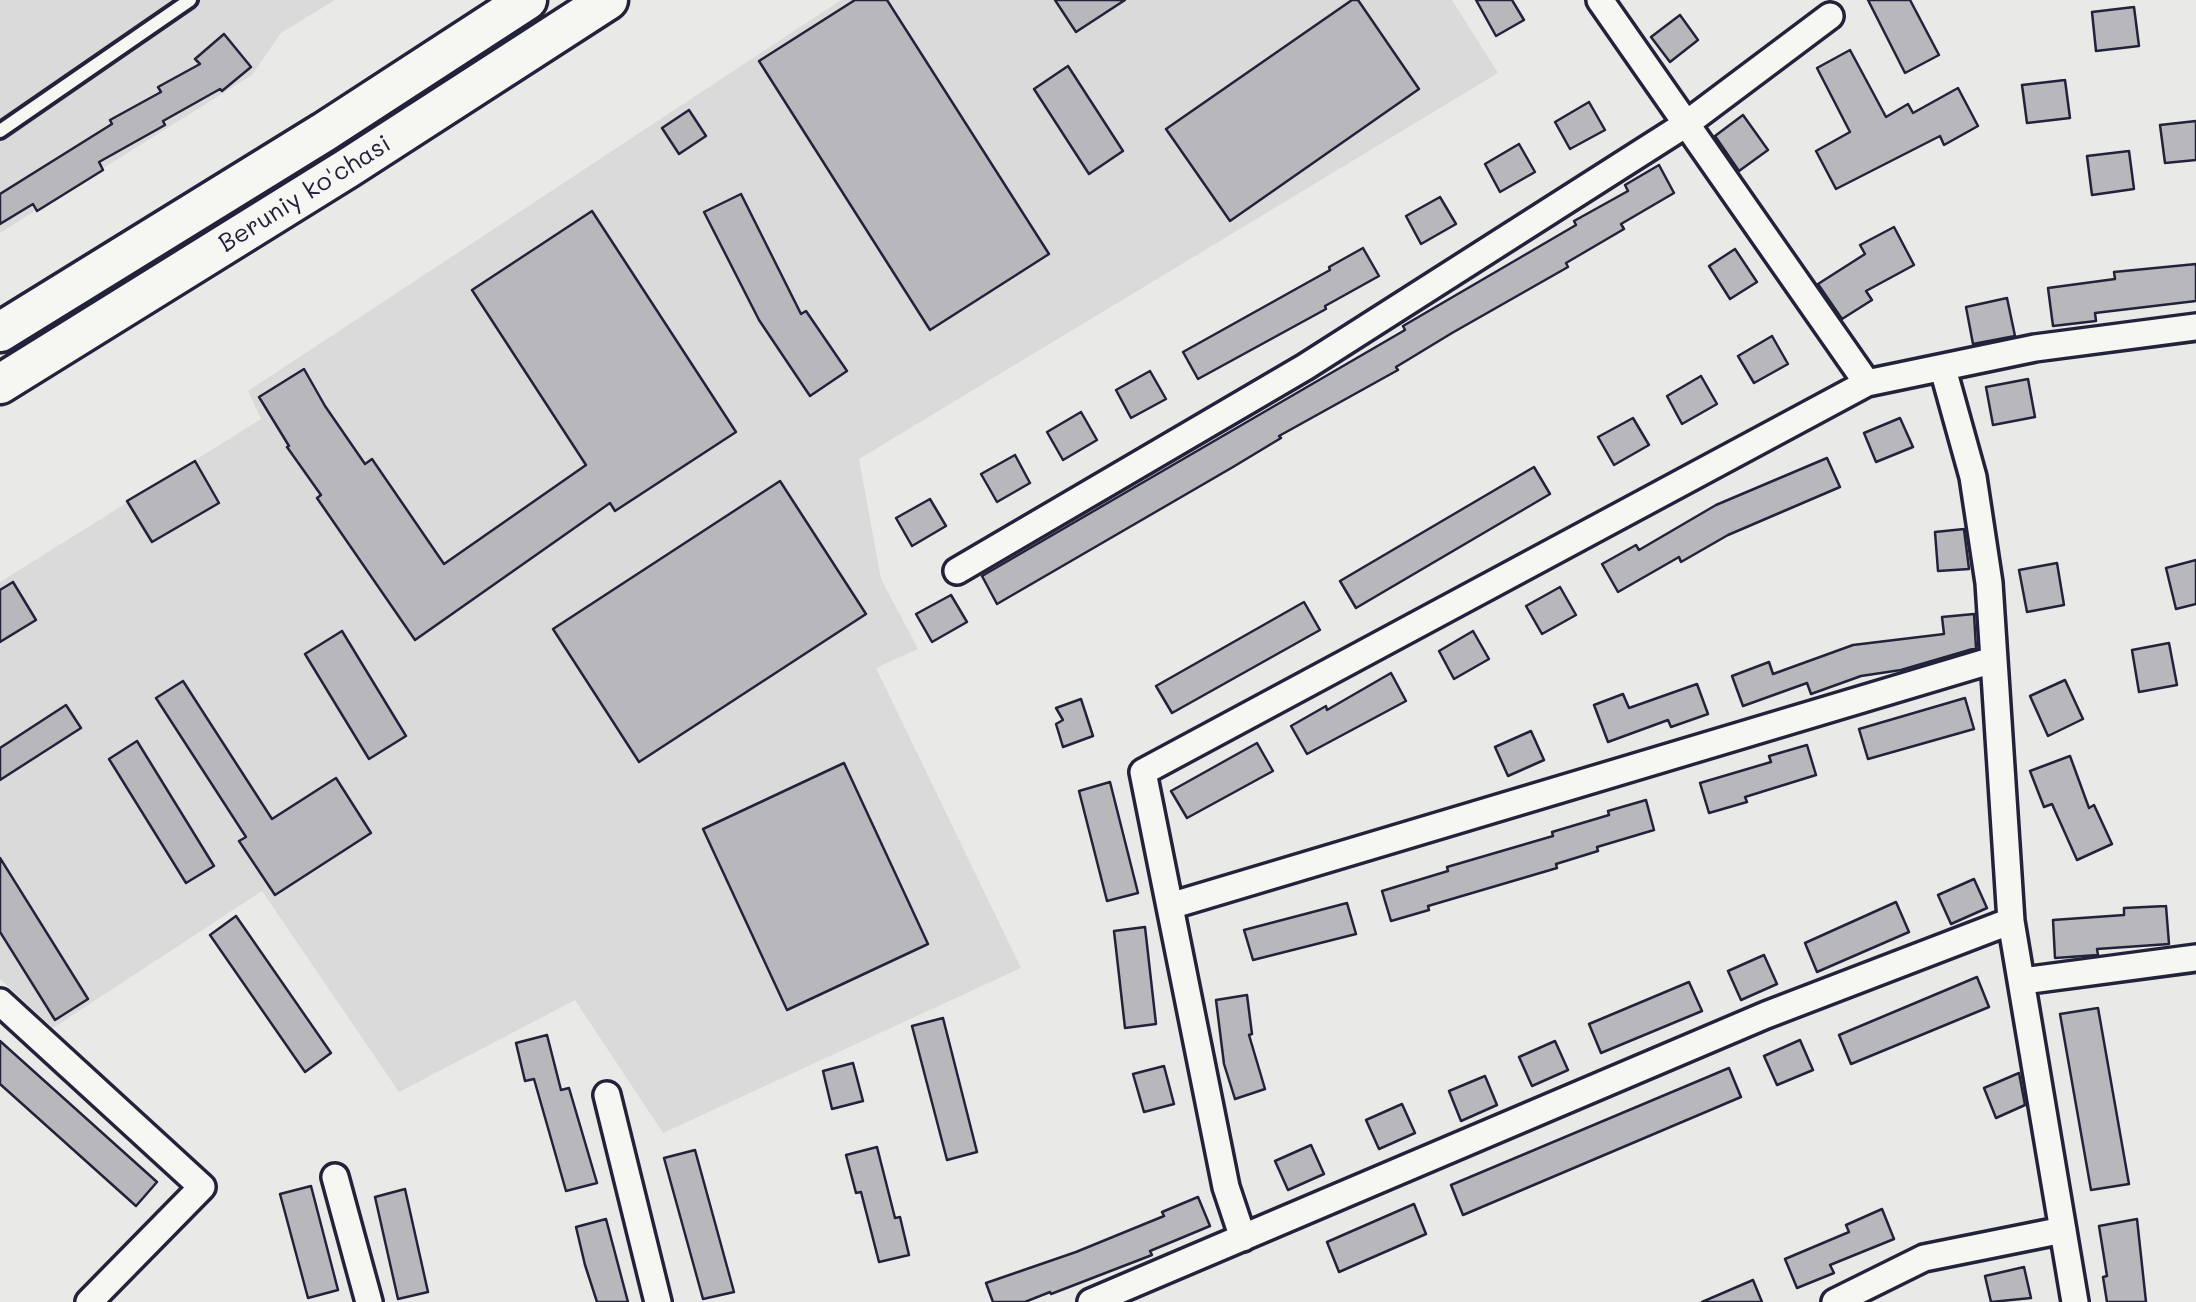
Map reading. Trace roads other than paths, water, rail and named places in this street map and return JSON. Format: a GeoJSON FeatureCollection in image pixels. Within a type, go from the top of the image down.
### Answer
{"type":"FeatureCollection","features":[{"type":"Feature","properties":{"kind":"main road","name":"Beruniy ko'chasi"},"geometry":{"type":"LineString","coordinates":[[0,332],[324,132],[527,0]]}},
{"type":"Feature","properties":{"kind":"main road","name":"Beruniy ko'chasi"},"geometry":{"type":"LineString","coordinates":[[0,384],[348,168],[608,0]]}},
{"type":"Feature","properties":{"kind":"main road"},"geometry":{"type":"LineString","coordinates":[[324,132],[348,168]]}},
{"type":"Feature","properties":{"kind":"street"},"geometry":{"type":"LineString","coordinates":[[1600,0],[1866,383]]}},
{"type":"Feature","properties":{"kind":"street"},"geometry":{"type":"LineString","coordinates":[[957,571],[1305,367],[1686,124],[1830,16]]}},
{"type":"Feature","properties":{"kind":"street"},"geometry":{"type":"LineString","coordinates":[[1243,1238],[1226,1187],[1143,772],[1866,383],[2035,348],[2196,327]]}},
{"type":"Feature","properties":{"kind":"street"},"geometry":{"type":"LineString","coordinates":[[1944,369],[1973,477],[1989,584],[2011,921],[2074,1302]]}},
{"type":"Feature","properties":{"kind":"street"},"geometry":{"type":"LineString","coordinates":[[1170,906],[1994,660]]}},
{"type":"Feature","properties":{"kind":"street"},"geometry":{"type":"LineString","coordinates":[[1091,1302],[1766,1015],[2011,921]]}},
{"type":"Feature","properties":{"kind":"street"},"geometry":{"type":"LineString","coordinates":[[2023,981],[2196,958]]}},
{"type":"Feature","properties":{"kind":"street"},"geometry":{"type":"LineString","coordinates":[[0,1002],[202,1187],[89,1302]]}},
{"type":"Feature","properties":{"kind":"street"},"geometry":{"type":"LineString","coordinates":[[606,1094],[658,1302]]}},
{"type":"Feature","properties":{"kind":"street"},"geometry":{"type":"LineString","coordinates":[[335,1177],[369,1302]]}},
{"type":"Feature","properties":{"kind":"street"},"geometry":{"type":"LineString","coordinates":[[1835,1302],[1924,1258],[2062,1230]]}},
{"type":"Feature","properties":{"kind":"lane"},"geometry":{"type":"LineString","coordinates":[[0,131],[190,0]]}}]}
